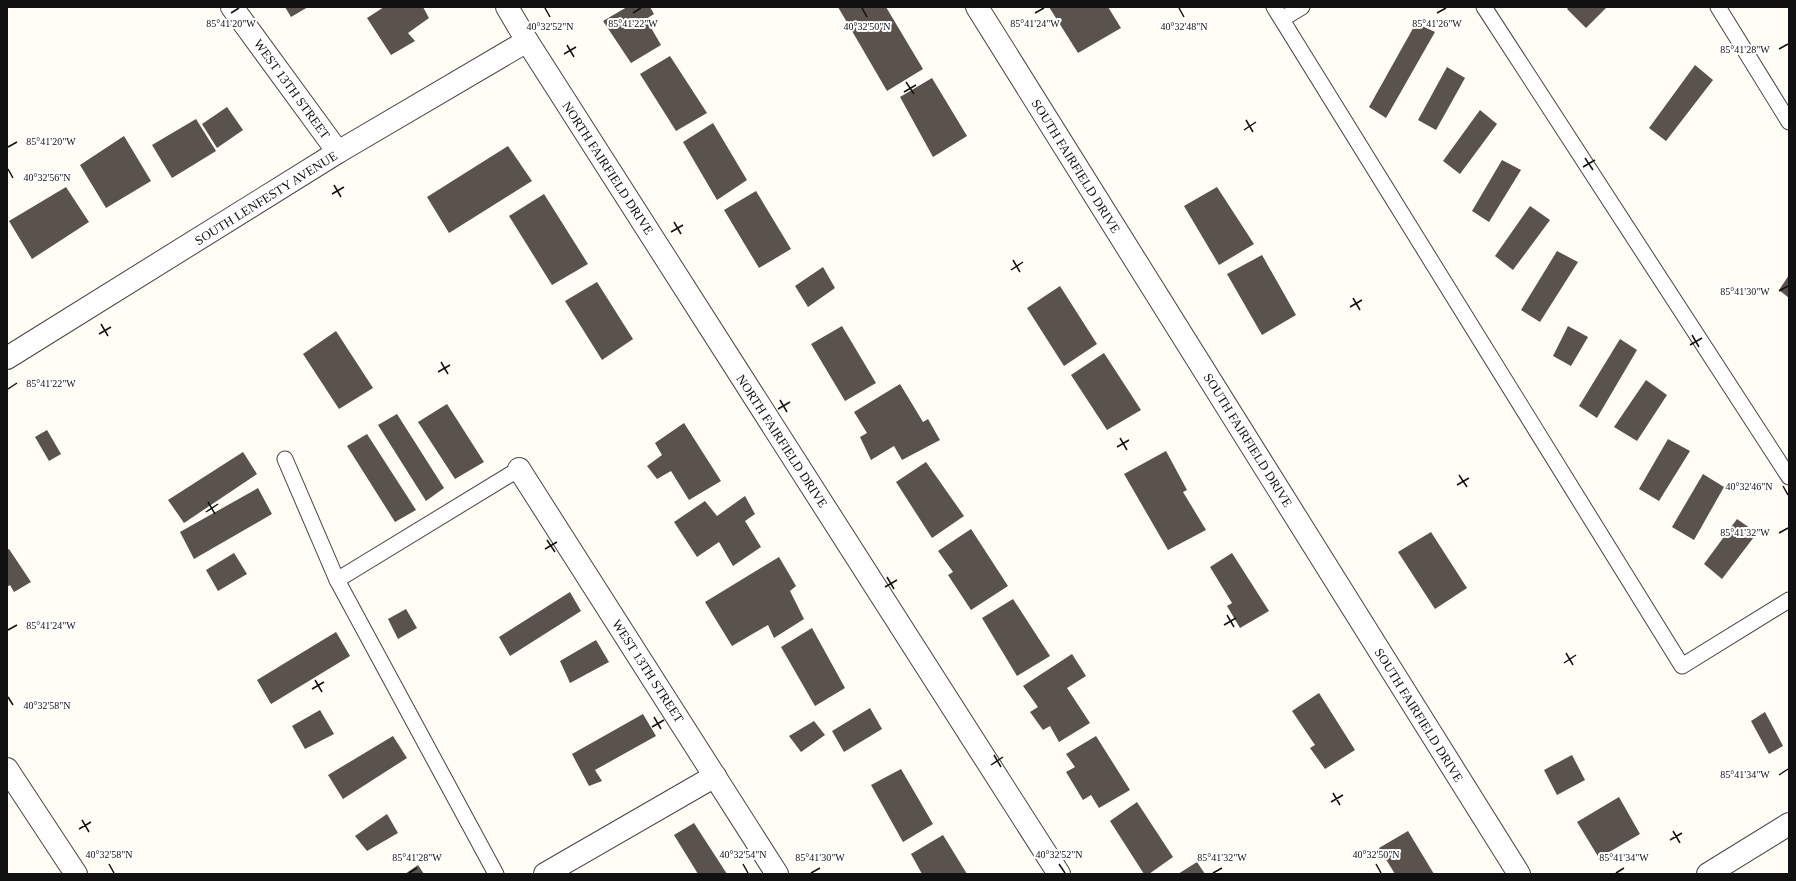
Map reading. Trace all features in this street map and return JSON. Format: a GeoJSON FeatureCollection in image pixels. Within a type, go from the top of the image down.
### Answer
{"type":"FeatureCollection","features":[{"type":"Feature","properties":{"kind":"street","name":"WEST 13TH STREET"},"geometry":{"type":"LineString","coordinates":[[232,7],[338,152]]}},
{"type":"Feature","properties":{"kind":"street","name":"NORTH FAIRFIELD DRIVE"},"geometry":{"type":"LineString","coordinates":[[507,7],[527,41],[1059,874]]}},
{"type":"Feature","properties":{"kind":"street","name":"SOUTH FAIRFIELD DRIVE"},"geometry":{"type":"LineString","coordinates":[[977,7],[1519,874]]}},
{"type":"Feature","properties":{"kind":"street","name":"SOUTH LENFESTY AVENUE"},"geometry":{"type":"LineString","coordinates":[[7,358],[338,152],[527,41]]}},
{"type":"Feature","properties":{"kind":"street","name":"WEST 13TH STREET"},"geometry":{"type":"LineString","coordinates":[[519,469],[777,874]]}},
{"type":"Feature","properties":{"kind":"street"},"geometry":{"type":"LineString","coordinates":[[7,769],[76,874]]}},
{"type":"Feature","properties":{"kind":"street"},"geometry":{"type":"LineString","coordinates":[[545,874],[715,776]]}},
{"type":"Feature","properties":{"kind":"street"},"geometry":{"type":"LineString","coordinates":[[1708,874],[1789,824]]}},
{"type":"Feature","properties":{"kind":"lane"},"geometry":{"type":"LineString","coordinates":[[1302,7],[1278,13],[1682,666],[1789,600]]}},
{"type":"Feature","properties":{"kind":"lane"},"geometry":{"type":"LineString","coordinates":[[1484,7],[1789,477]]}},
{"type":"Feature","properties":{"kind":"lane"},"geometry":{"type":"LineString","coordinates":[[1718,7],[1789,122]]}},
{"type":"Feature","properties":{"kind":"lane"},"geometry":{"type":"LineString","coordinates":[[285,459],[337,580],[496,874]]}},
{"type":"Feature","properties":{"kind":"lane"},"geometry":{"type":"LineString","coordinates":[[337,580],[519,469]]}},
{"type":"Feature","properties":{"kind":"building"},"geometry":{"type":"Polygon","coordinates":[[[285,7],[308,7],[291,17],[285,7]]]}},
{"type":"Feature","properties":{"kind":"building"},"geometry":{"type":"Polygon","coordinates":[[[384,7],[423,7],[429,18],[408,33],[415,41],[391,55],[367,18],[384,7]]]}},
{"type":"Feature","properties":{"kind":"building"},"geometry":{"type":"Polygon","coordinates":[[[627,7],[650,7],[654,14],[646,19],[661,45],[631,63],[603,21],[627,7]]]}},
{"type":"Feature","properties":{"kind":"building"},"geometry":{"type":"Polygon","coordinates":[[[838,7],[886,7],[923,69],[887,91],[838,7]]]}},
{"type":"Feature","properties":{"kind":"building"},"geometry":{"type":"Polygon","coordinates":[[[1049,7],[1108,7],[1121,28],[1078,53],[1049,7]]]}},
{"type":"Feature","properties":{"kind":"building"},"geometry":{"type":"Polygon","coordinates":[[[1569,7],[1607,7],[1586,28],[1567,9],[1569,7]]]}},
{"type":"Feature","properties":{"kind":"building"},"geometry":{"type":"Polygon","coordinates":[[[1416,23],[1435,32],[1386,118],[1369,107],[1416,23]]]}},
{"type":"Feature","properties":{"kind":"building"},"geometry":{"type":"Polygon","coordinates":[[[670,56],[707,113],[676,131],[640,74],[670,56]]]}},
{"type":"Feature","properties":{"kind":"building"},"geometry":{"type":"Polygon","coordinates":[[[1695,65],[1713,80],[1666,141],[1649,128],[1695,65]]]}},
{"type":"Feature","properties":{"kind":"building"},"geometry":{"type":"Polygon","coordinates":[[[1447,67],[1465,78],[1436,130],[1418,120],[1447,67]]]}},
{"type":"Feature","properties":{"kind":"building"},"geometry":{"type":"Polygon","coordinates":[[[932,78],[967,136],[933,157],[900,97],[932,78]]]}},
{"type":"Feature","properties":{"kind":"building"},"geometry":{"type":"Polygon","coordinates":[[[227,107],[243,130],[217,148],[202,124],[227,107]]]}},
{"type":"Feature","properties":{"kind":"building"},"geometry":{"type":"Polygon","coordinates":[[[1480,110],[1497,124],[1460,174],[1443,161],[1480,110]]]}},
{"type":"Feature","properties":{"kind":"building"},"geometry":{"type":"Polygon","coordinates":[[[196,119],[216,151],[172,178],[152,145],[196,119]]]}},
{"type":"Feature","properties":{"kind":"building"},"geometry":{"type":"Polygon","coordinates":[[[713,123],[747,180],[717,200],[683,142],[713,123]]]}},
{"type":"Feature","properties":{"kind":"building"},"geometry":{"type":"Polygon","coordinates":[[[124,136],[151,181],[106,208],[80,165],[124,136]]]}},
{"type":"Feature","properties":{"kind":"building"},"geometry":{"type":"Polygon","coordinates":[[[508,146],[532,181],[449,233],[427,197],[508,146]]]}},
{"type":"Feature","properties":{"kind":"building"},"geometry":{"type":"Polygon","coordinates":[[[1502,160],[1521,170],[1489,222],[1472,211],[1502,160]]]}},
{"type":"Feature","properties":{"kind":"building"},"geometry":{"type":"Polygon","coordinates":[[[66,187],[89,222],[32,259],[9,221],[66,187]]]}},
{"type":"Feature","properties":{"kind":"building"},"geometry":{"type":"Polygon","coordinates":[[[1217,187],[1254,244],[1219,265],[1184,206],[1217,187]]]}},
{"type":"Feature","properties":{"kind":"building"},"geometry":{"type":"Polygon","coordinates":[[[756,191],[791,249],[759,268],[724,210],[756,191]]]}},
{"type":"Feature","properties":{"kind":"building"},"geometry":{"type":"Polygon","coordinates":[[[544,194],[588,264],[552,285],[509,216],[544,194]]]}},
{"type":"Feature","properties":{"kind":"building"},"geometry":{"type":"Polygon","coordinates":[[[1530,206],[1550,220],[1513,270],[1495,256],[1530,206]]]}},
{"type":"Feature","properties":{"kind":"building"},"geometry":{"type":"Polygon","coordinates":[[[1557,251],[1578,262],[1540,322],[1521,310],[1557,251]]]}},
{"type":"Feature","properties":{"kind":"building"},"geometry":{"type":"Polygon","coordinates":[[[1262,255],[1296,315],[1262,335],[1227,274],[1262,255]]]}},
{"type":"Feature","properties":{"kind":"building"},"geometry":{"type":"Polygon","coordinates":[[[823,267],[835,288],[808,307],[795,286],[823,267]]]}},
{"type":"Feature","properties":{"kind":"building"},"geometry":{"type":"Polygon","coordinates":[[[1789,275],[1789,298],[1779,290],[1789,275]]]}},
{"type":"Feature","properties":{"kind":"building"},"geometry":{"type":"Polygon","coordinates":[[[597,282],[633,339],[602,360],[565,301],[597,282]]]}},
{"type":"Feature","properties":{"kind":"building"},"geometry":{"type":"Polygon","coordinates":[[[1060,286],[1097,344],[1064,366],[1027,308],[1060,286]]]}},
{"type":"Feature","properties":{"kind":"building"},"geometry":{"type":"Polygon","coordinates":[[[842,326],[876,383],[845,401],[811,344],[842,326]]]}},
{"type":"Feature","properties":{"kind":"building"},"geometry":{"type":"Polygon","coordinates":[[[1568,326],[1588,337],[1571,366],[1553,356],[1568,326]]]}},
{"type":"Feature","properties":{"kind":"building"},"geometry":{"type":"Polygon","coordinates":[[[336,331],[373,388],[339,409],[303,354],[336,331]]]}},
{"type":"Feature","properties":{"kind":"building"},"geometry":{"type":"Polygon","coordinates":[[[1620,339],[1637,350],[1597,418],[1579,406],[1620,339]]]}},
{"type":"Feature","properties":{"kind":"building"},"geometry":{"type":"Polygon","coordinates":[[[1104,353],[1141,410],[1107,430],[1071,375],[1104,353]]]}},
{"type":"Feature","properties":{"kind":"building"},"geometry":{"type":"Polygon","coordinates":[[[1646,380],[1667,395],[1637,441],[1614,427],[1646,380]]]}},
{"type":"Feature","properties":{"kind":"building"},"geometry":{"type":"Polygon","coordinates":[[[900,384],[923,422],[928,419],[940,440],[902,460],[894,446],[871,460],[860,437],[867,433],[854,412],[900,384]]]}},
{"type":"Feature","properties":{"kind":"building"},"geometry":{"type":"Polygon","coordinates":[[[447,404],[484,462],[455,479],[418,422],[447,404]]]}},
{"type":"Feature","properties":{"kind":"building"},"geometry":{"type":"Polygon","coordinates":[[[397,414],[444,488],[426,501],[378,425],[397,414]]]}},
{"type":"Feature","properties":{"kind":"building"},"geometry":{"type":"Polygon","coordinates":[[[684,423],[721,481],[689,500],[671,471],[657,479],[647,466],[662,455],[655,443],[684,423]]]}},
{"type":"Feature","properties":{"kind":"building"},"geometry":{"type":"Polygon","coordinates":[[[47,430],[61,454],[49,461],[35,437],[47,430]]]}},
{"type":"Feature","properties":{"kind":"building"},"geometry":{"type":"Polygon","coordinates":[[[367,434],[416,510],[395,522],[347,446],[367,434]]]}},
{"type":"Feature","properties":{"kind":"building"},"geometry":{"type":"Polygon","coordinates":[[[1668,439],[1690,451],[1659,501],[1639,489],[1668,439]]]}},
{"type":"Feature","properties":{"kind":"building"},"geometry":{"type":"Polygon","coordinates":[[[1166,451],[1187,490],[1183,492],[1206,530],[1168,550],[1124,474],[1166,451]]]}},
{"type":"Feature","properties":{"kind":"building"},"geometry":{"type":"Polygon","coordinates":[[[243,452],[257,474],[184,523],[168,500],[243,452]]]}},
{"type":"Feature","properties":{"kind":"building"},"geometry":{"type":"Polygon","coordinates":[[[926,462],[964,516],[932,538],[896,482],[926,462]]]}},
{"type":"Feature","properties":{"kind":"building"},"geometry":{"type":"Polygon","coordinates":[[[1703,474],[1724,487],[1694,540],[1672,527],[1703,474]]]}},
{"type":"Feature","properties":{"kind":"building"},"geometry":{"type":"Polygon","coordinates":[[[258,488],[272,514],[194,559],[180,532],[258,488]]]}},
{"type":"Feature","properties":{"kind":"building"},"geometry":{"type":"Polygon","coordinates":[[[745,496],[755,514],[745,521],[761,547],[733,566],[719,542],[697,557],[674,522],[705,501],[717,516],[745,496]]]}},
{"type":"Feature","properties":{"kind":"building"},"geometry":{"type":"Polygon","coordinates":[[[1737,519],[1757,533],[1722,579],[1704,564],[1737,519]]]}},
{"type":"Feature","properties":{"kind":"building"},"geometry":{"type":"Polygon","coordinates":[[[971,529],[1008,586],[971,610],[948,575],[953,572],[938,551],[971,529]]]}},
{"type":"Feature","properties":{"kind":"building"},"geometry":{"type":"Polygon","coordinates":[[[1431,532],[1467,588],[1435,609],[1398,552],[1431,532]]]}},
{"type":"Feature","properties":{"kind":"building"},"geometry":{"type":"Polygon","coordinates":[[[9,549],[31,582],[14,592],[10,585],[7,587],[7,550],[9,549]]]}},
{"type":"Feature","properties":{"kind":"building"},"geometry":{"type":"Polygon","coordinates":[[[234,553],[247,574],[218,591],[206,570],[234,553]]]}},
{"type":"Feature","properties":{"kind":"building"},"geometry":{"type":"Polygon","coordinates":[[[1232,553],[1269,611],[1240,628],[1227,606],[1232,603],[1210,567],[1232,553]]]}},
{"type":"Feature","properties":{"kind":"building"},"geometry":{"type":"Polygon","coordinates":[[[779,557],[796,586],[790,591],[804,619],[774,638],[768,625],[732,646],[705,602],[779,557]]]}},
{"type":"Feature","properties":{"kind":"building"},"geometry":{"type":"Polygon","coordinates":[[[570,592],[581,611],[510,656],[499,637],[570,592]]]}},
{"type":"Feature","properties":{"kind":"building"},"geometry":{"type":"Polygon","coordinates":[[[1013,599],[1050,656],[1017,676],[982,618],[1013,599]]]}},
{"type":"Feature","properties":{"kind":"building"},"geometry":{"type":"Polygon","coordinates":[[[406,609],[417,628],[398,639],[388,619],[406,609]]]}},
{"type":"Feature","properties":{"kind":"building"},"geometry":{"type":"Polygon","coordinates":[[[812,628],[845,688],[815,706],[781,647],[812,628]]]}},
{"type":"Feature","properties":{"kind":"building"},"geometry":{"type":"Polygon","coordinates":[[[336,632],[350,656],[271,704],[257,680],[336,632]]]}},
{"type":"Feature","properties":{"kind":"building"},"geometry":{"type":"Polygon","coordinates":[[[596,640],[609,662],[570,683],[560,661],[596,640]]]}},
{"type":"Feature","properties":{"kind":"building"},"geometry":{"type":"Polygon","coordinates":[[[1072,654],[1086,676],[1067,688],[1090,723],[1059,742],[1050,726],[1043,730],[1030,712],[1038,707],[1023,686],[1072,654]]]}},
{"type":"Feature","properties":{"kind":"building"},"geometry":{"type":"Polygon","coordinates":[[[1319,693],[1355,750],[1325,769],[1310,748],[1315,745],[1292,711],[1319,693]]]}},
{"type":"Feature","properties":{"kind":"building"},"geometry":{"type":"Polygon","coordinates":[[[870,708],[882,729],[844,752],[832,731],[870,708]]]}},
{"type":"Feature","properties":{"kind":"building"},"geometry":{"type":"Polygon","coordinates":[[[320,710],[334,734],[305,749],[292,726],[320,710]]]}},
{"type":"Feature","properties":{"kind":"building"},"geometry":{"type":"Polygon","coordinates":[[[1765,712],[1783,746],[1769,754],[1751,721],[1765,712]]]}},
{"type":"Feature","properties":{"kind":"building"},"geometry":{"type":"Polygon","coordinates":[[[643,714],[656,736],[595,770],[602,781],[589,786],[572,754],[643,714]]]}},
{"type":"Feature","properties":{"kind":"building"},"geometry":{"type":"Polygon","coordinates":[[[814,721],[825,735],[801,752],[789,736],[814,721]]]}},
{"type":"Feature","properties":{"kind":"building"},"geometry":{"type":"Polygon","coordinates":[[[393,736],[407,758],[343,799],[328,775],[393,736]]]}},
{"type":"Feature","properties":{"kind":"building"},"geometry":{"type":"Polygon","coordinates":[[[1096,736],[1130,790],[1099,808],[1091,795],[1083,800],[1066,772],[1075,767],[1066,754],[1096,736]]]}},
{"type":"Feature","properties":{"kind":"building"},"geometry":{"type":"Polygon","coordinates":[[[1572,755],[1585,780],[1557,795],[1544,770],[1572,755]]]}},
{"type":"Feature","properties":{"kind":"building"},"geometry":{"type":"Polygon","coordinates":[[[901,769],[933,824],[903,842],[871,785],[901,769]]]}},
{"type":"Feature","properties":{"kind":"building"},"geometry":{"type":"Polygon","coordinates":[[[1619,797],[1640,834],[1599,858],[1577,822],[1619,797]]]}},
{"type":"Feature","properties":{"kind":"building"},"geometry":{"type":"Polygon","coordinates":[[[1137,802],[1173,857],[1149,874],[1144,874],[1110,821],[1137,802]]]}},
{"type":"Feature","properties":{"kind":"building"},"geometry":{"type":"Polygon","coordinates":[[[387,814],[398,833],[367,851],[355,836],[387,814]]]}},
{"type":"Feature","properties":{"kind":"building"},"geometry":{"type":"Polygon","coordinates":[[[694,823],[727,874],[698,874],[674,835],[694,823]]]}},
{"type":"Feature","properties":{"kind":"building"},"geometry":{"type":"Polygon","coordinates":[[[1408,831],[1434,874],[1395,874],[1379,848],[1408,831]]]}},
{"type":"Feature","properties":{"kind":"building"},"geometry":{"type":"Polygon","coordinates":[[[943,835],[967,874],[922,874],[911,854],[943,835]]]}},
{"type":"Feature","properties":{"kind":"building"},"geometry":{"type":"Polygon","coordinates":[[[1197,862],[1205,874],[1178,874],[1197,862]]]}},
{"type":"Feature","properties":{"kind":"building"},"geometry":{"type":"Polygon","coordinates":[[[418,865],[424,874],[405,874],[418,865]]]}}]}
